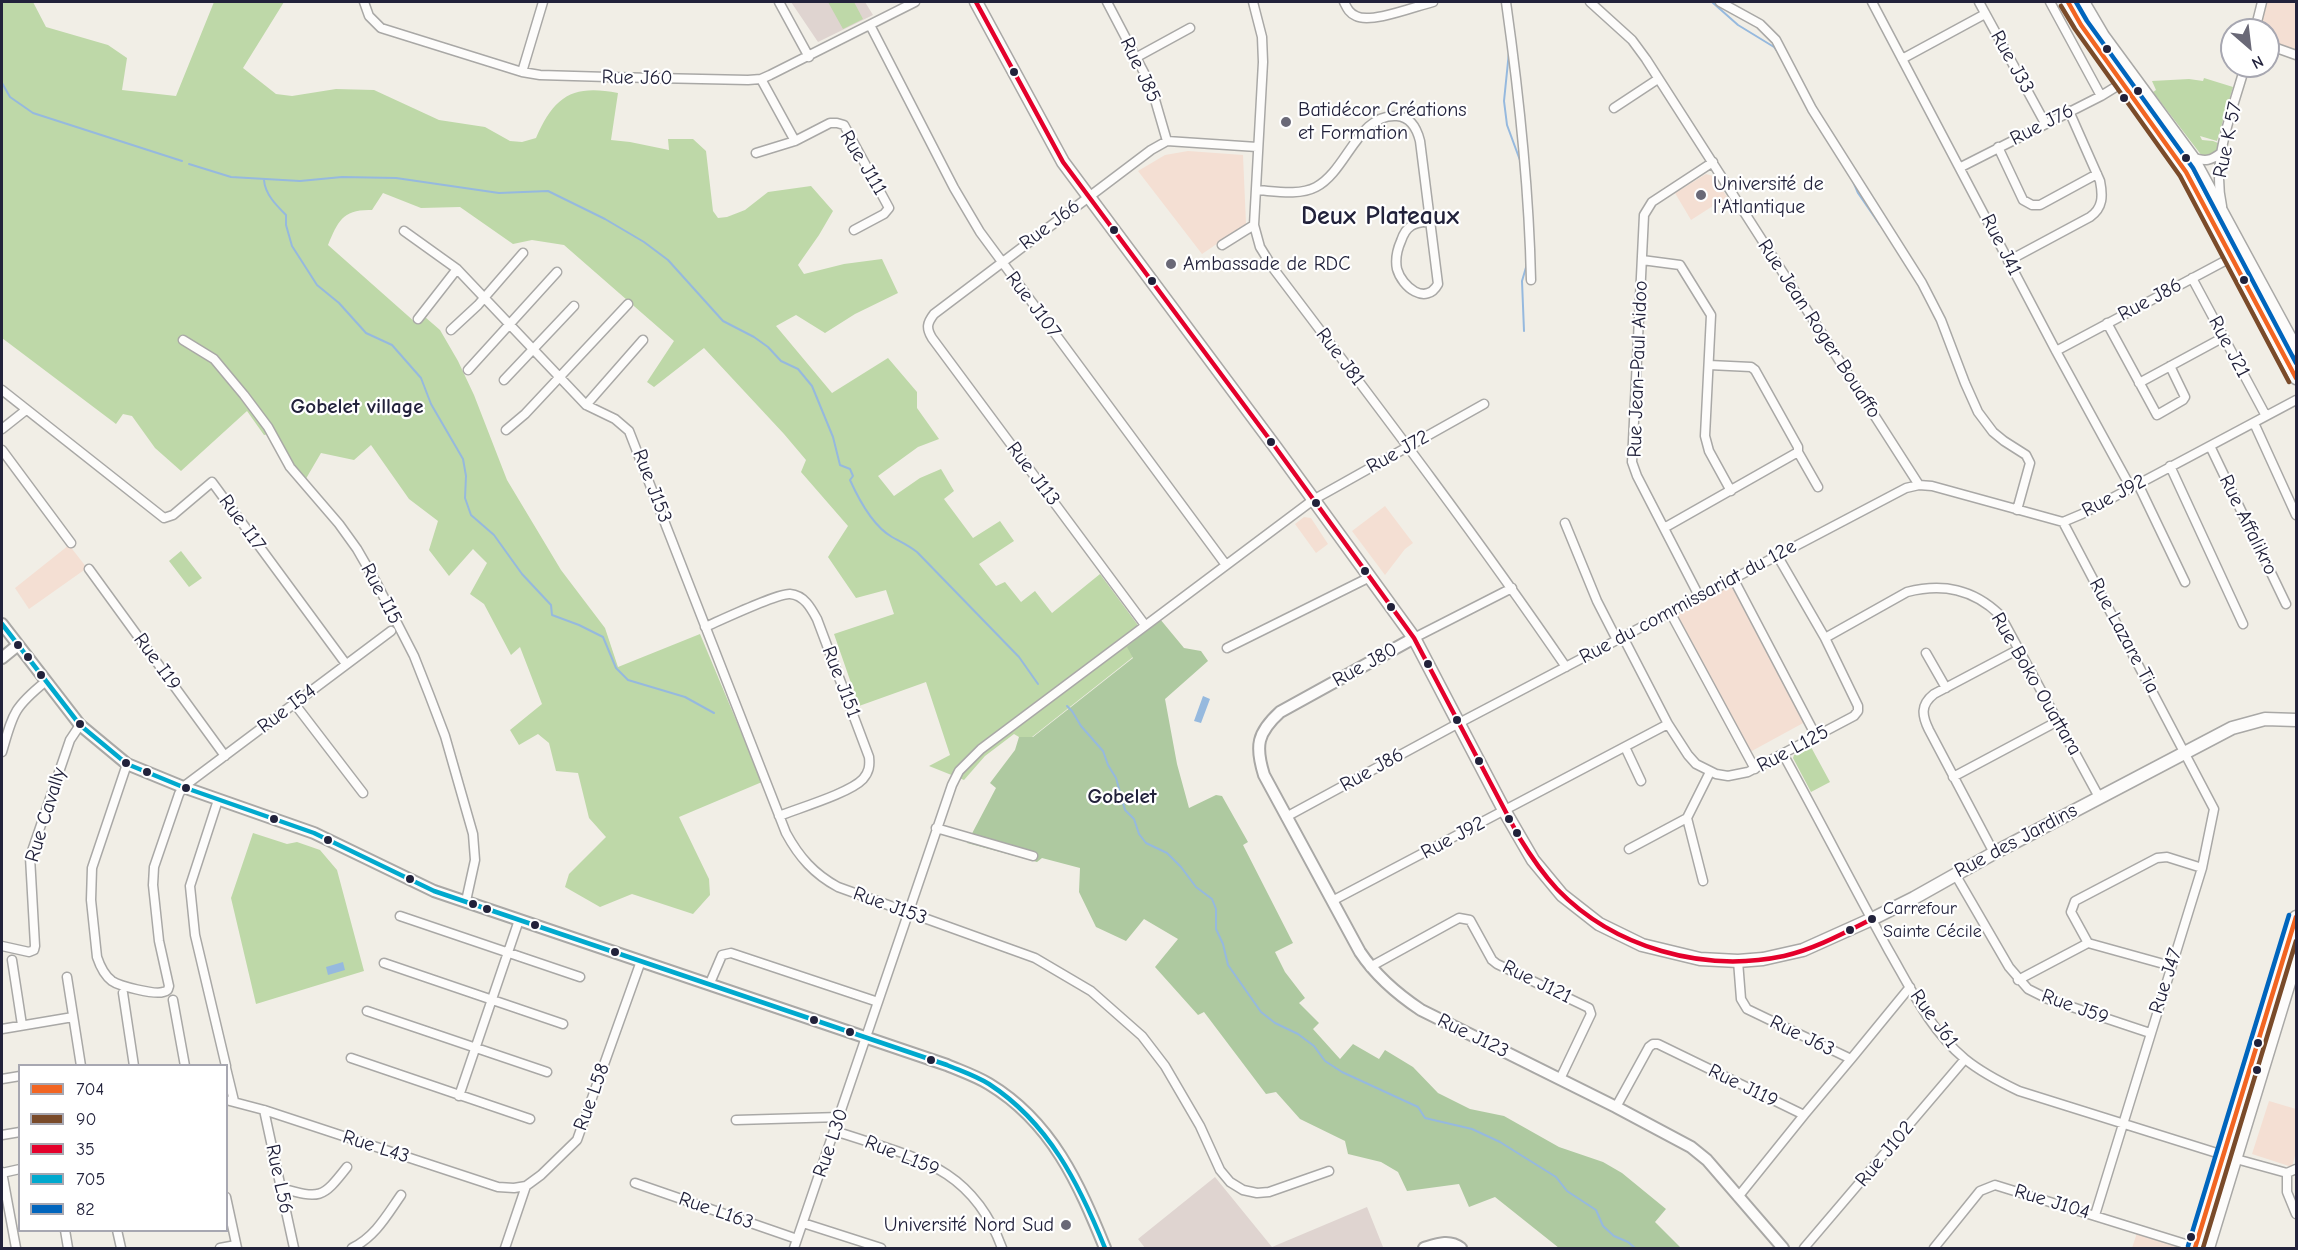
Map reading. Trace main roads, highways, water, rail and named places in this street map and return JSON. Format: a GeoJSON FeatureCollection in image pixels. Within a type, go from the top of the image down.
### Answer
{"type":"FeatureCollection","features":[{"type":"Feature","properties":{"kind":"main road","name":"Rue des Jardins"},"geometry":{"type":"LineString","coordinates":[[976,2],[1052,145],[1414,638],[1529,853],[1547,879],[1578,909],[1599,924],[1662,952],[1700,959],[1738,961],[1773,957],[1803,950],[1872,919],[2185,751],[2244,723],[2265,719],[2296,720]]}},
{"type":"Feature","properties":{"kind":"main road"},"geometry":{"type":"LineString","coordinates":[[2068,2],[2080,25],[2186,172],[2296,378]]}},
{"type":"Feature","properties":{"kind":"main road"},"geometry":{"type":"LineString","coordinates":[[2083,2],[2092,18],[2192,157],[2296,349]]}},
{"type":"Feature","properties":{"kind":"main road"},"geometry":{"type":"LineString","coordinates":[[2208,1248],[2230,1157],[2296,917]]}},
{"type":"Feature","properties":{"kind":"main road"},"geometry":{"type":"LineString","coordinates":[[2195,1248],[2230,1157],[2296,960]]}},
{"type":"Feature","properties":{"kind":"water"},"geometry":{"type":"Polygon","coordinates":[[[1203,696],[1210,699],[1201,723],[1194,721],[1203,696]]]}},
{"type":"Feature","properties":{"kind":"water"},"geometry":{"type":"Polygon","coordinates":[[[343,962],[345,970],[328,975],[326,967],[343,962]]]}},
{"type":"Feature","properties":{"kind":"waterway"},"geometry":{"type":"LineString","coordinates":[[1712,2],[1738,25],[1774,47],[1780,55]]}},
{"type":"Feature","properties":{"kind":"waterway"},"geometry":{"type":"LineString","coordinates":[[1509,52],[1504,101],[1507,125],[1521,163]]}},
{"type":"Feature","properties":{"kind":"waterway"},"geometry":{"type":"LineString","coordinates":[[2,83],[10,97],[33,113],[182,161]]}},
{"type":"Feature","properties":{"kind":"waterway"},"geometry":{"type":"LineString","coordinates":[[189,164],[231,177],[300,181],[342,177],[396,178],[499,193],[548,191],[605,219],[644,242],[668,260],[723,321],[754,337],[768,347],[781,361],[798,369],[812,386],[833,437],[840,465],[850,469],[853,476],[850,480],[862,504],[873,519],[885,532],[917,552],[1019,657],[1038,684]]}},
{"type":"Feature","properties":{"kind":"waterway"},"geometry":{"type":"LineString","coordinates":[[1852,179],[1858,193],[1880,225]]}},
{"type":"Feature","properties":{"kind":"waterway"},"geometry":{"type":"LineString","coordinates":[[264,180],[269,195],[286,215],[286,225],[292,246],[317,285],[339,303],[366,333],[392,345],[421,378],[431,404],[463,459],[466,476],[465,498],[471,515],[494,535],[522,574],[551,605],[552,615],[603,637],[616,668],[628,680],[685,697],[714,713]]}},
{"type":"Feature","properties":{"kind":"waterway"},"geometry":{"type":"LineString","coordinates":[[1524,331],[1522,281],[1527,264]]}},
{"type":"Feature","properties":{"kind":"waterway"},"geometry":{"type":"LineString","coordinates":[[1067,706],[1103,751],[1116,778],[1125,810],[1134,819],[1139,834],[1146,843],[1167,853],[1196,887],[1212,899],[1216,909],[1216,929],[1223,944],[1228,965],[1261,1012],[1275,1023],[1298,1034],[1314,1046],[1325,1061],[1342,1072],[1418,1107],[1425,1118],[1472,1129],[1500,1142],[1556,1177],[1567,1191],[1596,1210],[1603,1226],[1614,1236],[1635,1248]]}},
{"type":"Feature","properties":{"kind":"place","name":"Batidécor Créations et Formation"},"geometry":{"type":"Point","coordinates":[1286,122]}},
{"type":"Feature","properties":{"kind":"place","name":"Université de l'Atlantique"},"geometry":{"type":"Point","coordinates":[1701,195]}},
{"type":"Feature","properties":{"kind":"place","name":"Ambassade de RDC"},"geometry":{"type":"Point","coordinates":[1171,264]}},
{"type":"Feature","properties":{"kind":"place","name":"Carrefour Sainte Cécile"},"geometry":{"type":"Point","coordinates":[1872,919]}},
{"type":"Feature","properties":{"kind":"place","name":"Université Nord Sud"},"geometry":{"type":"Point","coordinates":[1066,1225]}},
{"type":"Feature","properties":{"kind":"district","name":"Deux Plateaux"},"geometry":{"type":"Point","coordinates":[1380,217]}},
{"type":"Feature","properties":{"kind":"district","name":"Gobelet village"},"geometry":{"type":"Point","coordinates":[357,407]}},
{"type":"Feature","properties":{"kind":"district","name":"Gobelet"},"geometry":{"type":"Point","coordinates":[1122,797]}}]}
